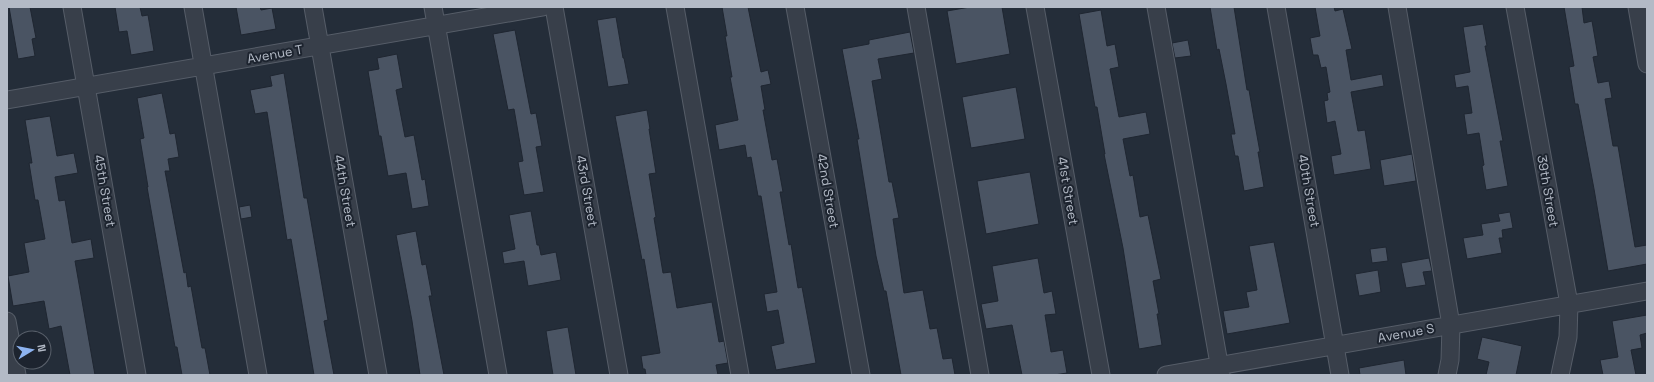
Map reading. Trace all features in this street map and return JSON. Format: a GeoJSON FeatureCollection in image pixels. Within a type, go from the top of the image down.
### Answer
{"type":"FeatureCollection","features":[{"type":"Feature","properties":{"kind":"street","name":"45th Street"},"geometry":{"type":"LineString","coordinates":[[72,7],[137,375]]}},
{"type":"Feature","properties":{"kind":"street"},"geometry":{"type":"LineString","coordinates":[[194,7],[258,375]]}},
{"type":"Feature","properties":{"kind":"street","name":"44th Street"},"geometry":{"type":"LineString","coordinates":[[313,7],[378,375]]}},
{"type":"Feature","properties":{"kind":"street"},"geometry":{"type":"LineString","coordinates":[[433,7],[498,375]]}},
{"type":"Feature","properties":{"kind":"street","name":"Avenue T"},"geometry":{"type":"LineString","coordinates":[[7,100],[543,7]]}},
{"type":"Feature","properties":{"kind":"street","name":"43rd Street"},"geometry":{"type":"LineString","coordinates":[[554,7],[620,375]]}},
{"type":"Feature","properties":{"kind":"street"},"geometry":{"type":"LineString","coordinates":[[675,7],[740,375]]}},
{"type":"Feature","properties":{"kind":"street","name":"42nd Street"},"geometry":{"type":"LineString","coordinates":[[795,7],[861,375]]}},
{"type":"Feature","properties":{"kind":"street"},"geometry":{"type":"LineString","coordinates":[[916,7],[980,375]]}},
{"type":"Feature","properties":{"kind":"street","name":"41st Street"},"geometry":{"type":"LineString","coordinates":[[1035,7],[1101,375]]}},
{"type":"Feature","properties":{"kind":"street"},"geometry":{"type":"LineString","coordinates":[[1156,7],[1220,370]]}},
{"type":"Feature","properties":{"kind":"street","name":"40th Street"},"geometry":{"type":"LineString","coordinates":[[1276,7],[1340,375]]}},
{"type":"Feature","properties":{"kind":"street"},"geometry":{"type":"LineString","coordinates":[[1397,7],[1451,325],[1450,360],[1447,375]]}},
{"type":"Feature","properties":{"kind":"street","name":"39th Street"},"geometry":{"type":"LineString","coordinates":[[1516,7],[1569,304],[1568,337],[1560,375]]}},
{"type":"Feature","properties":{"kind":"street"},"geometry":{"type":"LineString","coordinates":[[1637,7],[1647,64]]}},
{"type":"Feature","properties":{"kind":"street","name":"Avenue S"},"geometry":{"type":"LineString","coordinates":[[1166,375],[1220,370],[1336,345],[1647,291]]}},
{"type":"Feature","properties":{"kind":"street"},"geometry":{"type":"LineString","coordinates":[[7,322],[17,375]]}},
{"type":"Feature","properties":{"kind":"building"},"geometry":{"type":"Polygon","coordinates":[[[9,7],[30,7],[36,38],[32,39],[35,56],[18,59],[9,7]]]}},
{"type":"Feature","properties":{"kind":"building"},"geometry":{"type":"Polygon","coordinates":[[[115,7],[140,7],[142,16],[148,15],[154,51],[131,55],[127,31],[119,32],[115,7]]]}},
{"type":"Feature","properties":{"kind":"building"},"geometry":{"type":"Polygon","coordinates":[[[236,7],[260,7],[261,10],[272,8],[276,29],[241,35],[236,7]]]}},
{"type":"Feature","properties":{"kind":"building"},"geometry":{"type":"Polygon","coordinates":[[[722,7],[748,7],[761,72],[768,70],[771,84],[761,86],[765,110],[763,110],[772,160],[777,159],[783,192],[780,192],[789,245],[791,244],[798,288],[802,287],[816,363],[776,370],[771,346],[784,343],[778,310],[767,312],[764,294],[777,292],[761,196],[758,196],[751,157],[747,158],[745,145],[719,150],[715,125],[738,120],[730,77],[732,77],[722,7]]]}},
{"type":"Feature","properties":{"kind":"building"},"geometry":{"type":"Polygon","coordinates":[[[970,7],[1002,7],[1010,54],[956,64],[947,11],[970,7]]]}},
{"type":"Feature","properties":{"kind":"building"},"geometry":{"type":"Polygon","coordinates":[[[1210,7],[1234,7],[1247,90],[1249,90],[1260,152],[1258,152],[1264,187],[1244,191],[1238,156],[1235,156],[1231,134],[1235,134],[1219,49],[1217,50],[1210,7]]]}},
{"type":"Feature","properties":{"kind":"building"},"geometry":{"type":"Polygon","coordinates":[[[1315,7],[1334,7],[1335,11],[1343,9],[1352,49],[1346,50],[1351,80],[1382,74],[1384,86],[1351,92],[1358,131],[1365,130],[1371,169],[1334,175],[1331,156],[1341,154],[1335,121],[1327,123],[1324,101],[1328,100],[1327,93],[1330,92],[1326,67],[1321,68],[1318,55],[1313,55],[1310,38],[1320,36],[1315,7]]]}},
{"type":"Feature","properties":{"kind":"building"},"geometry":{"type":"Polygon","coordinates":[[[1564,7],[1582,7],[1584,23],[1592,21],[1598,56],[1593,57],[1598,83],[1609,81],[1612,98],[1605,99],[1613,146],[1618,146],[1635,247],[1647,245],[1647,264],[1608,271],[1578,104],[1575,104],[1569,67],[1574,66],[1564,7]]]}},
{"type":"Feature","properties":{"kind":"building"},"geometry":{"type":"Polygon","coordinates":[[[1101,10],[1107,46],[1115,44],[1119,67],[1110,69],[1119,117],[1146,112],[1150,134],[1123,139],[1130,176],[1133,175],[1140,217],[1148,215],[1161,279],[1153,281],[1159,314],[1157,314],[1162,345],[1139,349],[1123,248],[1104,154],[1097,107],[1095,107],[1079,14],[1101,10]]]}},
{"type":"Feature","properties":{"kind":"building"},"geometry":{"type":"Polygon","coordinates":[[[616,17],[629,84],[608,87],[597,20],[616,17]]]}},
{"type":"Feature","properties":{"kind":"building"},"geometry":{"type":"Polygon","coordinates":[[[1483,24],[1487,46],[1485,46],[1503,141],[1500,141],[1508,186],[1486,190],[1479,133],[1467,135],[1464,114],[1472,113],[1468,86],[1456,88],[1454,75],[1470,72],[1463,27],[1483,24]]]}},
{"type":"Feature","properties":{"kind":"building"},"geometry":{"type":"Polygon","coordinates":[[[515,30],[531,114],[536,113],[542,146],[536,147],[544,192],[524,195],[518,162],[523,161],[514,109],[508,110],[493,34],[515,30]]]}},
{"type":"Feature","properties":{"kind":"building"},"geometry":{"type":"Polygon","coordinates":[[[910,32],[914,53],[878,59],[882,79],[872,81],[889,182],[892,182],[899,218],[893,219],[904,293],[923,290],[930,329],[937,328],[943,359],[952,358],[955,375],[901,375],[886,291],[884,291],[876,256],[857,139],[859,139],[842,49],[869,44],[869,40],[910,32]]]}},
{"type":"Feature","properties":{"kind":"building"},"geometry":{"type":"Polygon","coordinates":[[[1188,40],[1191,56],[1175,58],[1172,43],[1188,40]]]}},
{"type":"Feature","properties":{"kind":"building"},"geometry":{"type":"Polygon","coordinates":[[[397,54],[403,88],[396,90],[405,137],[414,135],[422,180],[425,179],[429,206],[412,209],[406,173],[388,176],[381,136],[379,136],[368,71],[379,69],[377,58],[397,54]]]}},
{"type":"Feature","properties":{"kind":"building"},"geometry":{"type":"Polygon","coordinates":[[[284,73],[304,198],[307,198],[328,320],[324,321],[334,375],[314,375],[291,239],[287,240],[267,112],[255,114],[250,90],[272,86],[270,76],[284,73]]]}},
{"type":"Feature","properties":{"kind":"building"},"geometry":{"type":"Polygon","coordinates":[[[1016,87],[1025,139],[971,148],[962,97],[1016,87]]]}},
{"type":"Feature","properties":{"kind":"building"},"geometry":{"type":"Polygon","coordinates":[[[162,93],[170,134],[175,133],[179,157],[168,159],[170,171],[165,171],[184,273],[186,272],[188,287],[191,286],[202,348],[205,348],[210,375],[182,375],[177,347],[175,347],[147,187],[140,139],[144,138],[137,98],[162,93]]]}},
{"type":"Feature","properties":{"kind":"building"},"geometry":{"type":"Polygon","coordinates":[[[647,110],[656,173],[649,174],[656,217],[654,218],[663,273],[671,272],[677,308],[712,302],[719,342],[724,341],[728,363],[716,365],[718,375],[646,375],[645,369],[643,369],[641,356],[660,353],[644,259],[642,260],[615,116],[647,110]]]}},
{"type":"Feature","properties":{"kind":"building"},"geometry":{"type":"Polygon","coordinates":[[[50,116],[57,156],[74,153],[78,173],[55,177],[59,201],[65,200],[72,243],[91,239],[94,258],[75,261],[95,375],[70,375],[61,326],[49,329],[44,301],[13,306],[8,276],[29,272],[24,243],[45,239],[38,200],[35,200],[29,163],[32,163],[25,120],[50,116]]]}},
{"type":"Feature","properties":{"kind":"building"},"geometry":{"type":"Polygon","coordinates":[[[1412,154],[1416,181],[1384,186],[1380,160],[1412,154]]]}},
{"type":"Feature","properties":{"kind":"building"},"geometry":{"type":"Polygon","coordinates":[[[1030,172],[1039,224],[986,234],[977,181],[1030,172]]]}},
{"type":"Feature","properties":{"kind":"building"},"geometry":{"type":"Polygon","coordinates":[[[250,205],[252,217],[241,219],[239,207],[250,205]]]}},
{"type":"Feature","properties":{"kind":"building"},"geometry":{"type":"Polygon","coordinates":[[[531,211],[537,245],[539,245],[541,255],[556,252],[561,280],[528,286],[524,261],[504,264],[502,252],[515,249],[509,215],[531,211]]]}},
{"type":"Feature","properties":{"kind":"building"},"geometry":{"type":"Polygon","coordinates":[[[1510,212],[1513,228],[1502,230],[1503,238],[1499,238],[1502,253],[1467,259],[1463,238],[1483,235],[1481,224],[1500,221],[1498,214],[1510,212]]]}},
{"type":"Feature","properties":{"kind":"building"},"geometry":{"type":"Polygon","coordinates":[[[416,231],[422,265],[426,264],[432,296],[429,296],[444,375],[420,375],[412,321],[396,235],[416,231]]]}},
{"type":"Feature","properties":{"kind":"building"},"geometry":{"type":"Polygon","coordinates":[[[1274,242],[1290,323],[1227,334],[1223,311],[1249,307],[1246,292],[1257,290],[1249,246],[1274,242]]]}},
{"type":"Feature","properties":{"kind":"building"},"geometry":{"type":"Polygon","coordinates":[[[1386,247],[1388,261],[1372,263],[1370,249],[1386,247]]]}},
{"type":"Feature","properties":{"kind":"building"},"geometry":{"type":"Polygon","coordinates":[[[1038,258],[1044,293],[1052,291],[1056,314],[1045,315],[1051,352],[1063,350],[1067,373],[1054,375],[1022,375],[1012,325],[986,329],[981,304],[998,301],[992,266],[1038,258]]]}},
{"type":"Feature","properties":{"kind":"building"},"geometry":{"type":"Polygon","coordinates":[[[1429,258],[1432,271],[1423,272],[1426,285],[1406,288],[1401,263],[1429,258]]]}},
{"type":"Feature","properties":{"kind":"building"},"geometry":{"type":"Polygon","coordinates":[[[1378,270],[1381,292],[1359,296],[1355,274],[1378,270]]]}},
{"type":"Feature","properties":{"kind":"building"},"geometry":{"type":"Polygon","coordinates":[[[1647,315],[1647,333],[1640,335],[1642,348],[1631,350],[1636,375],[1603,375],[1600,360],[1618,357],[1612,321],[1647,315]]]}},
{"type":"Feature","properties":{"kind":"building"},"geometry":{"type":"Polygon","coordinates":[[[568,327],[576,375],[553,375],[546,331],[568,327]]]}},
{"type":"Feature","properties":{"kind":"building"},"geometry":{"type":"Polygon","coordinates":[[[1482,337],[1522,346],[1516,375],[1486,375],[1489,362],[1477,359],[1482,337]]]}},
{"type":"Feature","properties":{"kind":"building"},"geometry":{"type":"Polygon","coordinates":[[[1404,360],[1406,375],[1360,375],[1359,368],[1404,360]]]}}]}
